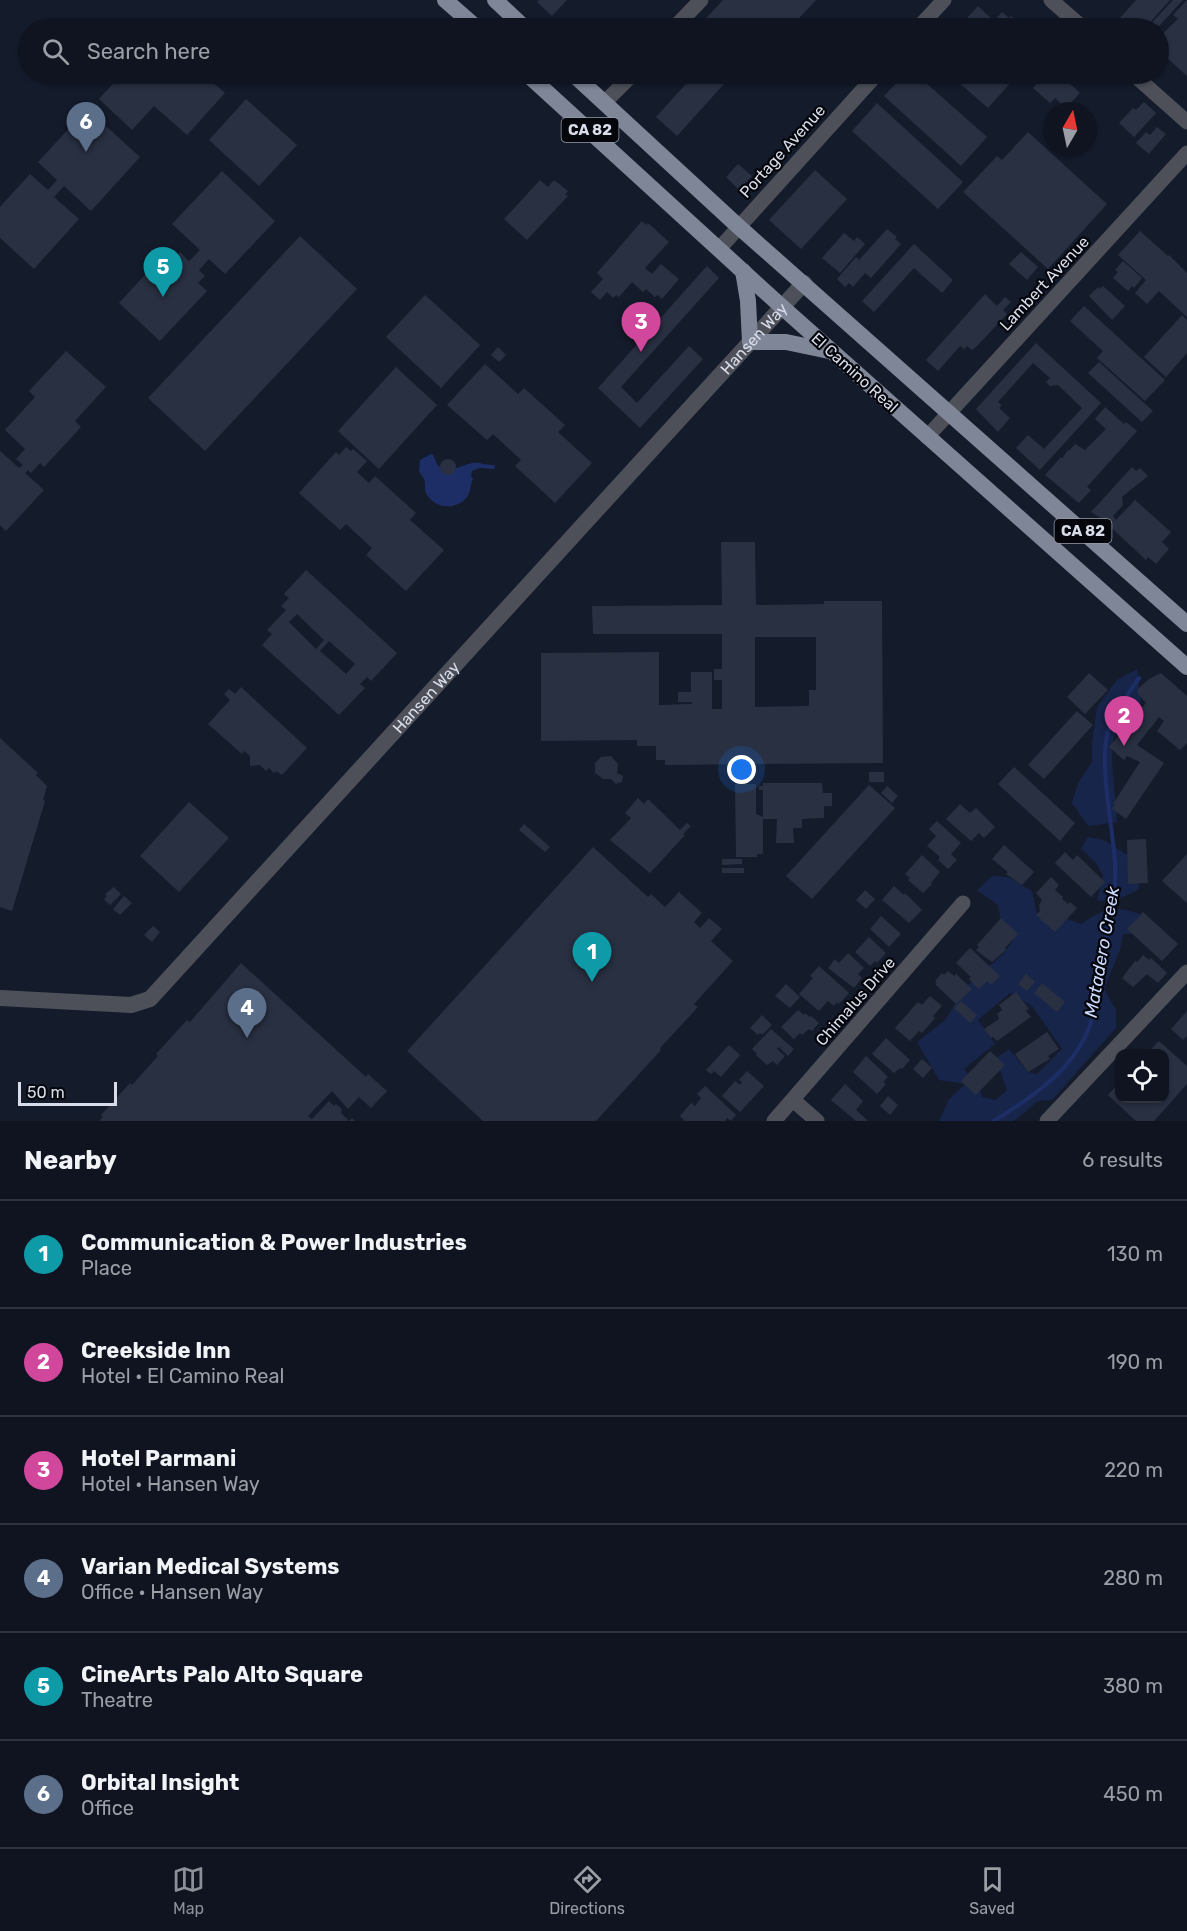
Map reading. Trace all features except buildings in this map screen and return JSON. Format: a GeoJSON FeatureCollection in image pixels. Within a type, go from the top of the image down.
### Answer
{"type":"FeatureCollection","features":[{"type":"Feature","properties":{"kind":"main road"},"geometry":{"type":"LineString","coordinates":[[495,0],[514,18]]}},
{"type":"Feature","properties":{"kind":"main road"},"geometry":{"type":"LineString","coordinates":[[447,1],[466,18]]}},
{"type":"Feature","properties":{"kind":"main road","name":"El Camino Real"},"geometry":{"type":"LineString","coordinates":[[538,84],[927,437],[1185,662]]}},
{"type":"Feature","properties":{"kind":"main road","name":"El Camino Real"},"geometry":{"type":"LineString","coordinates":[[584,84],[739,227],[1187,624]]}},
{"type":"Feature","properties":{"kind":"main road"},"geometry":{"type":"LineString","coordinates":[[743,271],[748,302],[750,342],[786,342],[833,352]]}},
{"type":"Feature","properties":{"kind":"street"},"geometry":{"type":"LineString","coordinates":[[683,18],[700,0]]}},
{"type":"Feature","properties":{"kind":"street"},"geometry":{"type":"LineString","coordinates":[[927,18],[944,0]]}},
{"type":"Feature","properties":{"kind":"street"},"geometry":{"type":"LineString","coordinates":[[1052,0],[1072,18]]}},
{"type":"Feature","properties":{"kind":"street"},"geometry":{"type":"LineString","coordinates":[[604,103],[623,84]]}},
{"type":"Feature","properties":{"kind":"street","name":"Portage Avenue"},"geometry":{"type":"LineString","coordinates":[[719,249],[868,84]]}},
{"type":"Feature","properties":{"kind":"street"},"geometry":{"type":"LineString","coordinates":[[1145,84],[1187,122]]}},
{"type":"Feature","properties":{"kind":"street","name":"Lambert Avenue"},"geometry":{"type":"LineString","coordinates":[[927,437],[1187,153]]}},
{"type":"Feature","properties":{"kind":"street","name":"Hansen Way"},"geometry":{"type":"LineString","coordinates":[[0,998],[131,1005],[150,999],[804,283]]}},
{"type":"Feature","properties":{"kind":"street","name":"Chimalus Drive"},"geometry":{"type":"LineString","coordinates":[[774,1121],[963,903]]}},
{"type":"Feature","properties":{"kind":"street"},"geometry":{"type":"LineString","coordinates":[[1047,1121],[1187,972]]}},
{"type":"Feature","properties":{"kind":"street"},"geometry":{"type":"LineString","coordinates":[[793,1100],[817,1121]]}},
{"type":"Feature","properties":{"kind":"shaded area"},"geometry":{"type":"Polygon","coordinates":[[[431,454],[438,466],[446,468],[452,469],[481,463],[482,467],[472,471],[473,479],[467,497],[457,505],[440,505],[426,493],[424,479],[419,471],[420,460],[431,454]]]}},
{"type":"Feature","properties":{"kind":"shaded area"},"geometry":{"type":"Polygon","coordinates":[[[1137,669],[1141,703],[1113,740],[1112,760],[1117,822],[1088,826],[1072,803],[1078,783],[1092,762],[1097,707],[1117,680],[1137,669]]]}},
{"type":"Feature","properties":{"kind":"shaded area"},"geometry":{"type":"Polygon","coordinates":[[[1088,837],[1104,840],[1134,859],[1139,889],[1113,900],[1097,900],[1103,876],[1096,863],[1081,848],[1088,837]]]}},
{"type":"Feature","properties":{"kind":"shaded area"},"geometry":{"type":"Polygon","coordinates":[[[992,876],[1008,877],[1032,891],[1037,914],[1057,915],[1081,924],[1110,909],[1143,915],[1139,933],[1123,934],[1120,950],[1104,989],[1116,1010],[1116,1028],[1052,1100],[1038,1101],[1014,1121],[939,1121],[949,1099],[966,1084],[939,1080],[917,1042],[944,1021],[968,985],[1004,953],[1014,939],[1001,922],[998,905],[977,890],[992,876]],[[1010,993],[978,1020],[995,1044],[964,1069],[979,1085],[982,1097],[996,1100],[1007,1090],[996,1058],[1009,1049],[1027,1071],[1036,1075],[1062,1049],[1032,1006],[1010,993]]]}},
{"type":"Feature","properties":{"kind":"waterway"},"geometry":{"type":"LineString","coordinates":[[481,466],[493,467]]}},
{"type":"Feature","properties":{"kind":"waterway","name":"Matadero Creek"},"geometry":{"type":"LineString","coordinates":[[994,1121],[1058,1074],[1082,1043],[1090,1025],[1098,998],[1103,953],[1115,886],[1114,851],[1105,776],[1106,742],[1115,715],[1139,678]]}},
{"type":"Feature","properties":{"kind":"place","name":"Orbital Insight"},"geometry":{"type":"Point","coordinates":[86,152]}},
{"type":"Feature","properties":{"kind":"place","name":"CineArts Palo Alto Square"},"geometry":{"type":"Point","coordinates":[163,297]}},
{"type":"Feature","properties":{"kind":"place","name":"Hotel Parmani"},"geometry":{"type":"Point","coordinates":[641,352]}},
{"type":"Feature","properties":{"kind":"place","name":"Creekside Inn"},"geometry":{"type":"Point","coordinates":[1124,746]}},
{"type":"Feature","properties":{"kind":"place","name":"Communication & Power Industries"},"geometry":{"type":"Point","coordinates":[592,982]}},
{"type":"Feature","properties":{"kind":"place","name":"Varian Medical Systems"},"geometry":{"type":"Point","coordinates":[247,1038]}}]}
